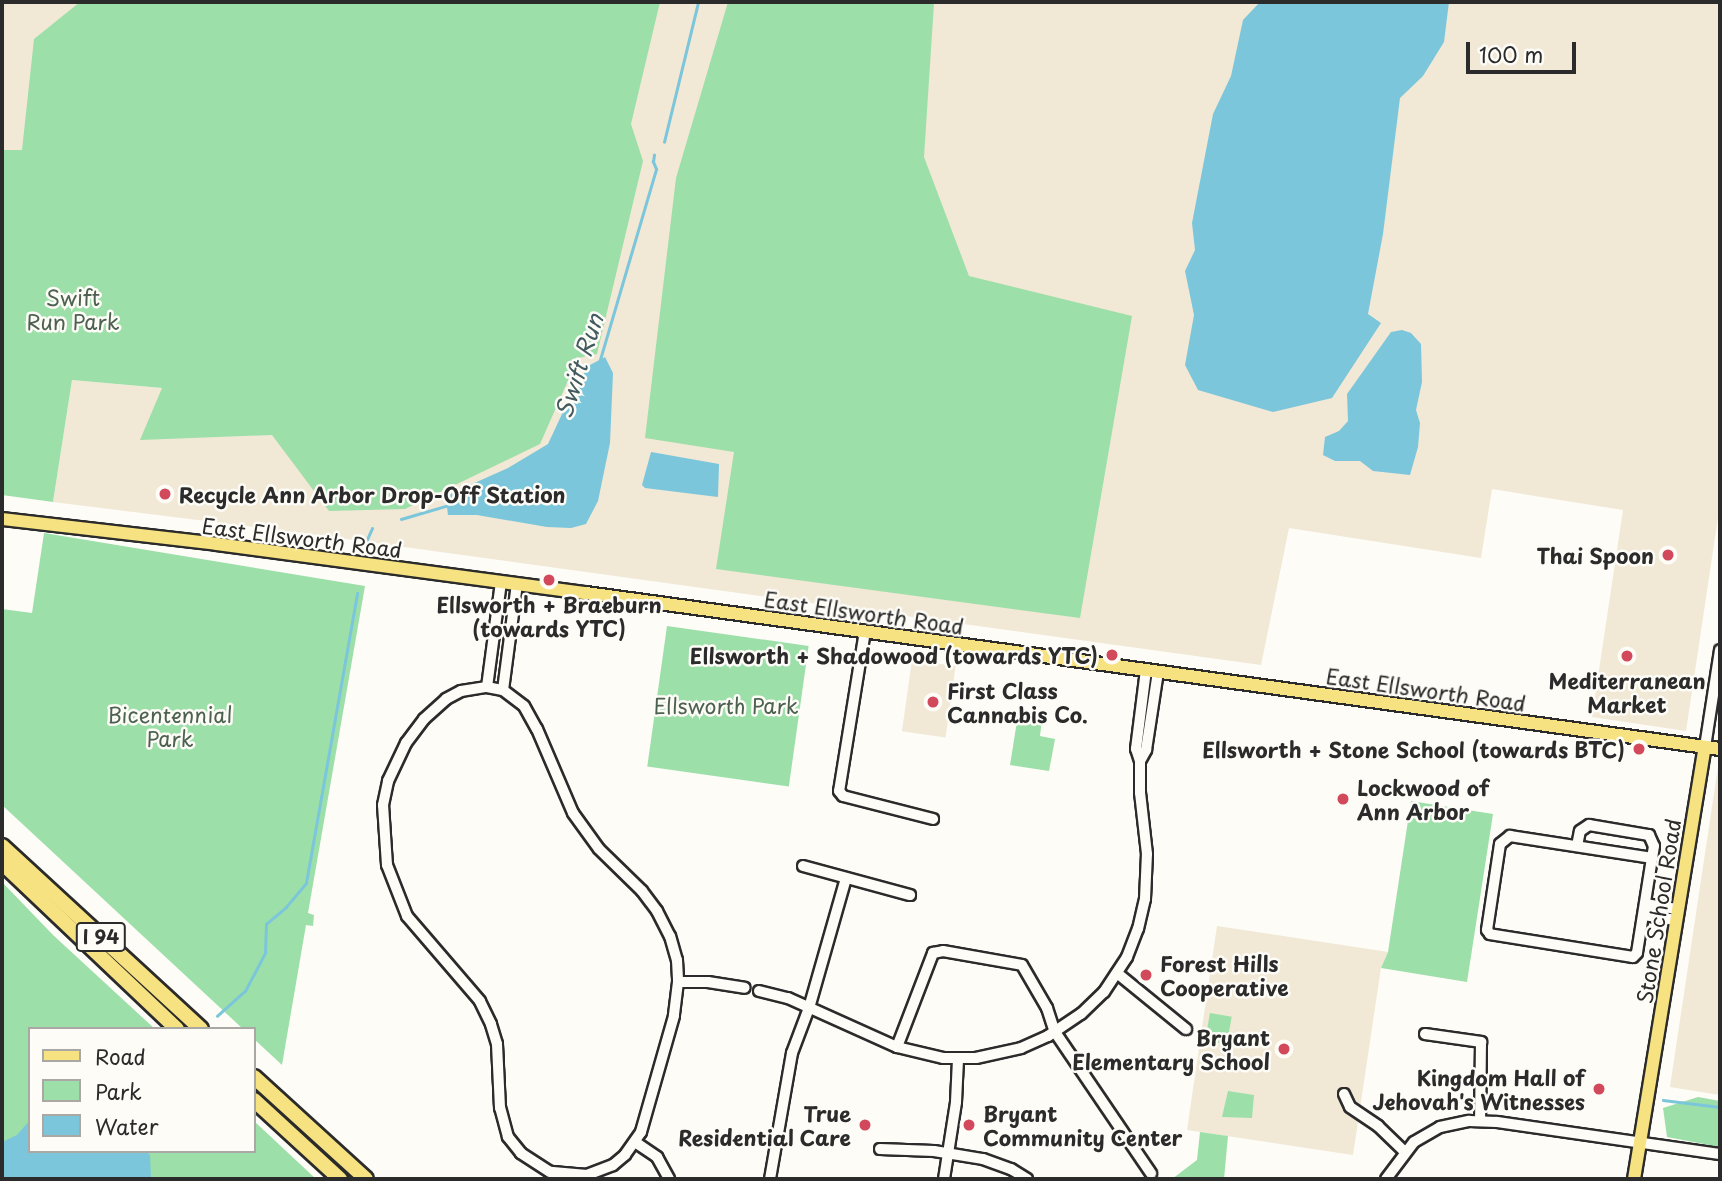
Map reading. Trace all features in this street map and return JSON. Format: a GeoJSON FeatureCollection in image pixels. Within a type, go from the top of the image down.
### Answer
{"type":"FeatureCollection","features":[{"type":"Feature","properties":{"kind":"highway","name":"I 94"},"geometry":{"type":"LineString","coordinates":[[2,846],[199,1027]]}},
{"type":"Feature","properties":{"kind":"highway","name":"I 94"},"geometry":{"type":"LineString","coordinates":[[2,863],[175,1027]]}},
{"type":"Feature","properties":{"kind":"highway"},"geometry":{"type":"LineString","coordinates":[[256,1079],[366,1179]]}},
{"type":"Feature","properties":{"kind":"highway"},"geometry":{"type":"LineString","coordinates":[[256,1102],[340,1179]]}},
{"type":"Feature","properties":{"kind":"main road","name":"East Ellsworth Road"},"geometry":{"type":"LineString","coordinates":[[2,519],[517,584],[1720,749]]}},
{"type":"Feature","properties":{"kind":"main road","name":"Stone School Road"},"geometry":{"type":"LineString","coordinates":[[1634,1179],[1705,747]]}},
{"type":"Feature","properties":{"kind":"street"},"geometry":{"type":"LineString","coordinates":[[487,687],[501,582]]}},
{"type":"Feature","properties":{"kind":"street"},"geometry":{"type":"LineString","coordinates":[[503,690],[517,584]]}},
{"type":"Feature","properties":{"kind":"street"},"geometry":{"type":"LineString","coordinates":[[865,632],[839,791],[843,796],[933,819]]}},
{"type":"Feature","properties":{"kind":"street","name":"Stone School Road"},"geometry":{"type":"LineString","coordinates":[[1705,747],[1720,650]]}},
{"type":"Feature","properties":{"kind":"street"},"geometry":{"type":"LineString","coordinates":[[759,991],[788,998],[920,1055],[958,1059],[1007,1052],[1055,1032],[1094,1003],[1117,973],[1138,929],[1147,885],[1140,761],[1136,749],[1152,671]]}},
{"type":"Feature","properties":{"kind":"street"},"geometry":{"type":"LineString","coordinates":[[487,687],[503,690],[514,697],[531,717],[565,798],[587,835],[657,911],[674,949],[678,982],[671,1029],[645,1121],[625,1155],[598,1172],[575,1176],[548,1176],[521,1153],[506,1133],[500,1108],[497,1044],[491,1024],[480,1001],[429,944],[403,908],[390,878],[384,849],[383,805],[388,781],[407,743],[424,719],[446,699],[461,691],[487,687]]}},
{"type":"Feature","properties":{"kind":"street"},"geometry":{"type":"LineString","coordinates":[[1577,846],[1580,831],[1589,825],[1649,835],[1654,846],[1637,953],[1627,959],[1490,934],[1487,930],[1503,839],[1510,836],[1652,858]]}},
{"type":"Feature","properties":{"kind":"street"},"geometry":{"type":"LineString","coordinates":[[803,866],[910,895]]}},
{"type":"Feature","properties":{"kind":"street"},"geometry":{"type":"LineString","coordinates":[[770,1179],[792,1053],[809,1008],[846,878]]}},
{"type":"Feature","properties":{"kind":"street"},"geometry":{"type":"LineString","coordinates":[[1644,909],[1676,914]]}},
{"type":"Feature","properties":{"kind":"street"},"geometry":{"type":"LineString","coordinates":[[897,1047],[929,958],[943,951],[1021,965],[1047,1007],[1055,1032],[1151,1173]]}},
{"type":"Feature","properties":{"kind":"street"},"geometry":{"type":"LineString","coordinates":[[1117,973],[1186,1029]]}},
{"type":"Feature","properties":{"kind":"street"},"geometry":{"type":"LineString","coordinates":[[678,982],[708,982],[745,988]]}},
{"type":"Feature","properties":{"kind":"street"},"geometry":{"type":"LineString","coordinates":[[1425,1034],[1481,1042],[1480,1121]]}},
{"type":"Feature","properties":{"kind":"street"},"geometry":{"type":"LineString","coordinates":[[944,1179],[956,1102],[958,1059]]}},
{"type":"Feature","properties":{"kind":"street"},"geometry":{"type":"LineString","coordinates":[[1344,1094],[1350,1107],[1378,1126],[1404,1152]]}},
{"type":"Feature","properties":{"kind":"street"},"geometry":{"type":"LineString","coordinates":[[1386,1179],[1404,1152],[1440,1127],[1480,1121],[1720,1154]]}},
{"type":"Feature","properties":{"kind":"street"},"geometry":{"type":"LineString","coordinates":[[635,1142],[657,1157],[670,1179]]}},
{"type":"Feature","properties":{"kind":"street"},"geometry":{"type":"LineString","coordinates":[[880,1149],[948,1153],[997,1163],[1027,1179]]}},
{"type":"Feature","properties":{"kind":"shaded area"},"geometry":{"type":"Polygon","coordinates":[[[4,2],[1720,2],[1720,504],[1686,731],[1592,717],[1623,510],[1492,489],[1481,558],[1289,528],[1261,665],[295,532],[53,502],[72,380],[182,390],[22,150],[2,150],[4,2]]]}},
{"type":"Feature","properties":{"kind":"shaded area"},"geometry":{"type":"Polygon","coordinates":[[[912,660],[956,666],[946,737],[902,731],[912,660]]]}},
{"type":"Feature","properties":{"kind":"shaded area"},"geometry":{"type":"Polygon","coordinates":[[[1720,767],[1720,1095],[1670,1087],[1720,767]]]}},
{"type":"Feature","properties":{"kind":"shaded area","name":"Bryant Elementary School"},"geometry":{"type":"Polygon","coordinates":[[[1217,926],[1388,952],[1381,968],[1353,1155],[1187,1130],[1217,926]]]}},
{"type":"Feature","properties":{"kind":"green space","name":"Swift Run Park"},"geometry":{"type":"Polygon","coordinates":[[[80,2],[660,2],[631,124],[643,161],[597,354],[578,358],[540,444],[405,509],[329,511],[272,435],[140,440],[162,388],[72,380],[53,502],[2,495],[2,150],[22,150],[34,39],[80,2]]]}},
{"type":"Feature","properties":{"kind":"green space"},"geometry":{"type":"Polygon","coordinates":[[[728,2],[934,3],[924,157],[969,276],[1132,316],[1080,618],[716,569],[734,452],[645,438],[676,178],[728,2]]]}},
{"type":"Feature","properties":{"kind":"green space","name":"Bicentennial Park"},"geometry":{"type":"Polygon","coordinates":[[[44,533],[365,586],[308,913],[314,915],[313,926],[306,925],[282,1065],[256,1041],[256,1027],[241,1027],[2,805],[2,609],[32,613],[44,533]]]}},
{"type":"Feature","properties":{"kind":"green space","name":"Ellsworth Park"},"geometry":{"type":"Polygon","coordinates":[[[667,626],[809,646],[789,787],[647,767],[667,626]]]}},
{"type":"Feature","properties":{"kind":"green space"},"geometry":{"type":"Polygon","coordinates":[[[1018,715],[1042,719],[1040,736],[1055,739],[1049,771],[1010,765],[1018,715]]]}},
{"type":"Feature","properties":{"kind":"green space"},"geometry":{"type":"Polygon","coordinates":[[[1411,801],[1493,814],[1467,982],[1381,968],[1388,952],[1411,801]]]}},
{"type":"Feature","properties":{"kind":"green space"},"geometry":{"type":"Polygon","coordinates":[[[2,882],[53,935],[153,1027],[28,1027],[28,1153],[256,1153],[256,1123],[316,1179],[2,1179],[2,882]]]}},
{"type":"Feature","properties":{"kind":"green space"},"geometry":{"type":"Polygon","coordinates":[[[1210,1013],[1232,1017],[1227,1044],[1205,1041],[1210,1013]]]}},
{"type":"Feature","properties":{"kind":"green space"},"geometry":{"type":"Polygon","coordinates":[[[1228,1091],[1254,1095],[1252,1118],[1222,1117],[1228,1091]]]}},
{"type":"Feature","properties":{"kind":"green space"},"geometry":{"type":"Polygon","coordinates":[[[1698,1097],[1720,1101],[1720,1147],[1667,1137],[1663,1108],[1698,1097]]]}},
{"type":"Feature","properties":{"kind":"green space"},"geometry":{"type":"Polygon","coordinates":[[[1200,1132],[1228,1136],[1224,1179],[1172,1179],[1197,1160],[1200,1132]]]}},
{"type":"Feature","properties":{"kind":"water"},"geometry":{"type":"Polygon","coordinates":[[[1260,2],[1449,2],[1444,42],[1423,76],[1400,98],[1383,234],[1368,314],[1381,323],[1332,398],[1273,412],[1198,390],[1185,365],[1194,315],[1185,271],[1195,250],[1192,223],[1213,114],[1231,76],[1243,20],[1260,2]]]}},
{"type":"Feature","properties":{"kind":"water"},"geometry":{"type":"Polygon","coordinates":[[[1402,330],[1411,333],[1421,344],[1422,382],[1416,410],[1420,423],[1418,447],[1410,475],[1373,471],[1360,461],[1335,461],[1323,455],[1325,437],[1339,431],[1348,421],[1347,394],[1391,332],[1402,330]]]}},
{"type":"Feature","properties":{"kind":"water"},"geometry":{"type":"Polygon","coordinates":[[[605,357],[613,373],[610,443],[598,501],[586,524],[571,528],[547,527],[477,515],[448,515],[446,499],[452,493],[508,468],[548,444],[576,384],[590,365],[605,357]]]}},
{"type":"Feature","properties":{"kind":"water"},"geometry":{"type":"Polygon","coordinates":[[[651,452],[719,464],[718,497],[645,488],[642,485],[651,452]]]}},
{"type":"Feature","properties":{"kind":"water"},"geometry":{"type":"Polygon","coordinates":[[[28,1122],[28,1153],[148,1153],[151,1179],[2,1179],[2,1142],[17,1135],[28,1122]]]}},
{"type":"Feature","properties":{"kind":"waterway","name":"Swift Run"},"geometry":{"type":"LineString","coordinates":[[664,142],[698,2]]}},
{"type":"Feature","properties":{"kind":"waterway","name":"Swift Run"},"geometry":{"type":"LineString","coordinates":[[599,363],[656,169],[654,155]]}},
{"type":"Feature","properties":{"kind":"waterway","name":"Swift Run"},"geometry":{"type":"LineString","coordinates":[[401,519],[449,505]]}},
{"type":"Feature","properties":{"kind":"waterway","name":"Swift Run"},"geometry":{"type":"LineString","coordinates":[[365,544],[372,528]]}},
{"type":"Feature","properties":{"kind":"waterway","name":"Swift Run"},"geometry":{"type":"LineString","coordinates":[[217,1016],[245,991],[265,953],[266,924],[286,907],[306,883],[357,593]]}},
{"type":"Feature","properties":{"kind":"waterway"},"geometry":{"type":"LineString","coordinates":[[1663,1100],[1720,1107]]}},
{"type":"Feature","properties":{"kind":"place","name":"Recycle Ann Arbor Drop-Off Station"},"geometry":{"type":"Point","coordinates":[165,494]}},
{"type":"Feature","properties":{"kind":"place","name":"Thai Spoon"},"geometry":{"type":"Point","coordinates":[1668,555]}},
{"type":"Feature","properties":{"kind":"place","name":"Ellsworth + Braeburn (towards YTC)"},"geometry":{"type":"Point","coordinates":[549,580]}},
{"type":"Feature","properties":{"kind":"place","name":"Ellsworth + Shadowood (towards YTC)"},"geometry":{"type":"Point","coordinates":[1112,655]}},
{"type":"Feature","properties":{"kind":"place","name":"Mediterranean Market"},"geometry":{"type":"Point","coordinates":[1627,656]}},
{"type":"Feature","properties":{"kind":"place","name":"First Class Cannabis Co."},"geometry":{"type":"Point","coordinates":[933,702]}},
{"type":"Feature","properties":{"kind":"place","name":"Ellsworth + Stone School (towards BTC)"},"geometry":{"type":"Point","coordinates":[1639,749]}},
{"type":"Feature","properties":{"kind":"place","name":"Lockwood of Ann Arbor"},"geometry":{"type":"Point","coordinates":[1343,799]}},
{"type":"Feature","properties":{"kind":"place","name":"Forest Hills Cooperative"},"geometry":{"type":"Point","coordinates":[1146,975]}},
{"type":"Feature","properties":{"kind":"place","name":"Bryant Elementary School"},"geometry":{"type":"Point","coordinates":[1284,1049]}},
{"type":"Feature","properties":{"kind":"place","name":"Kingdom Hall of Jehovah's Witnesses"},"geometry":{"type":"Point","coordinates":[1599,1089]}},
{"type":"Feature","properties":{"kind":"place","name":"True Residential Care"},"geometry":{"type":"Point","coordinates":[865,1125]}},
{"type":"Feature","properties":{"kind":"place","name":"Bryant Community Center"},"geometry":{"type":"Point","coordinates":[969,1125]}}]}
